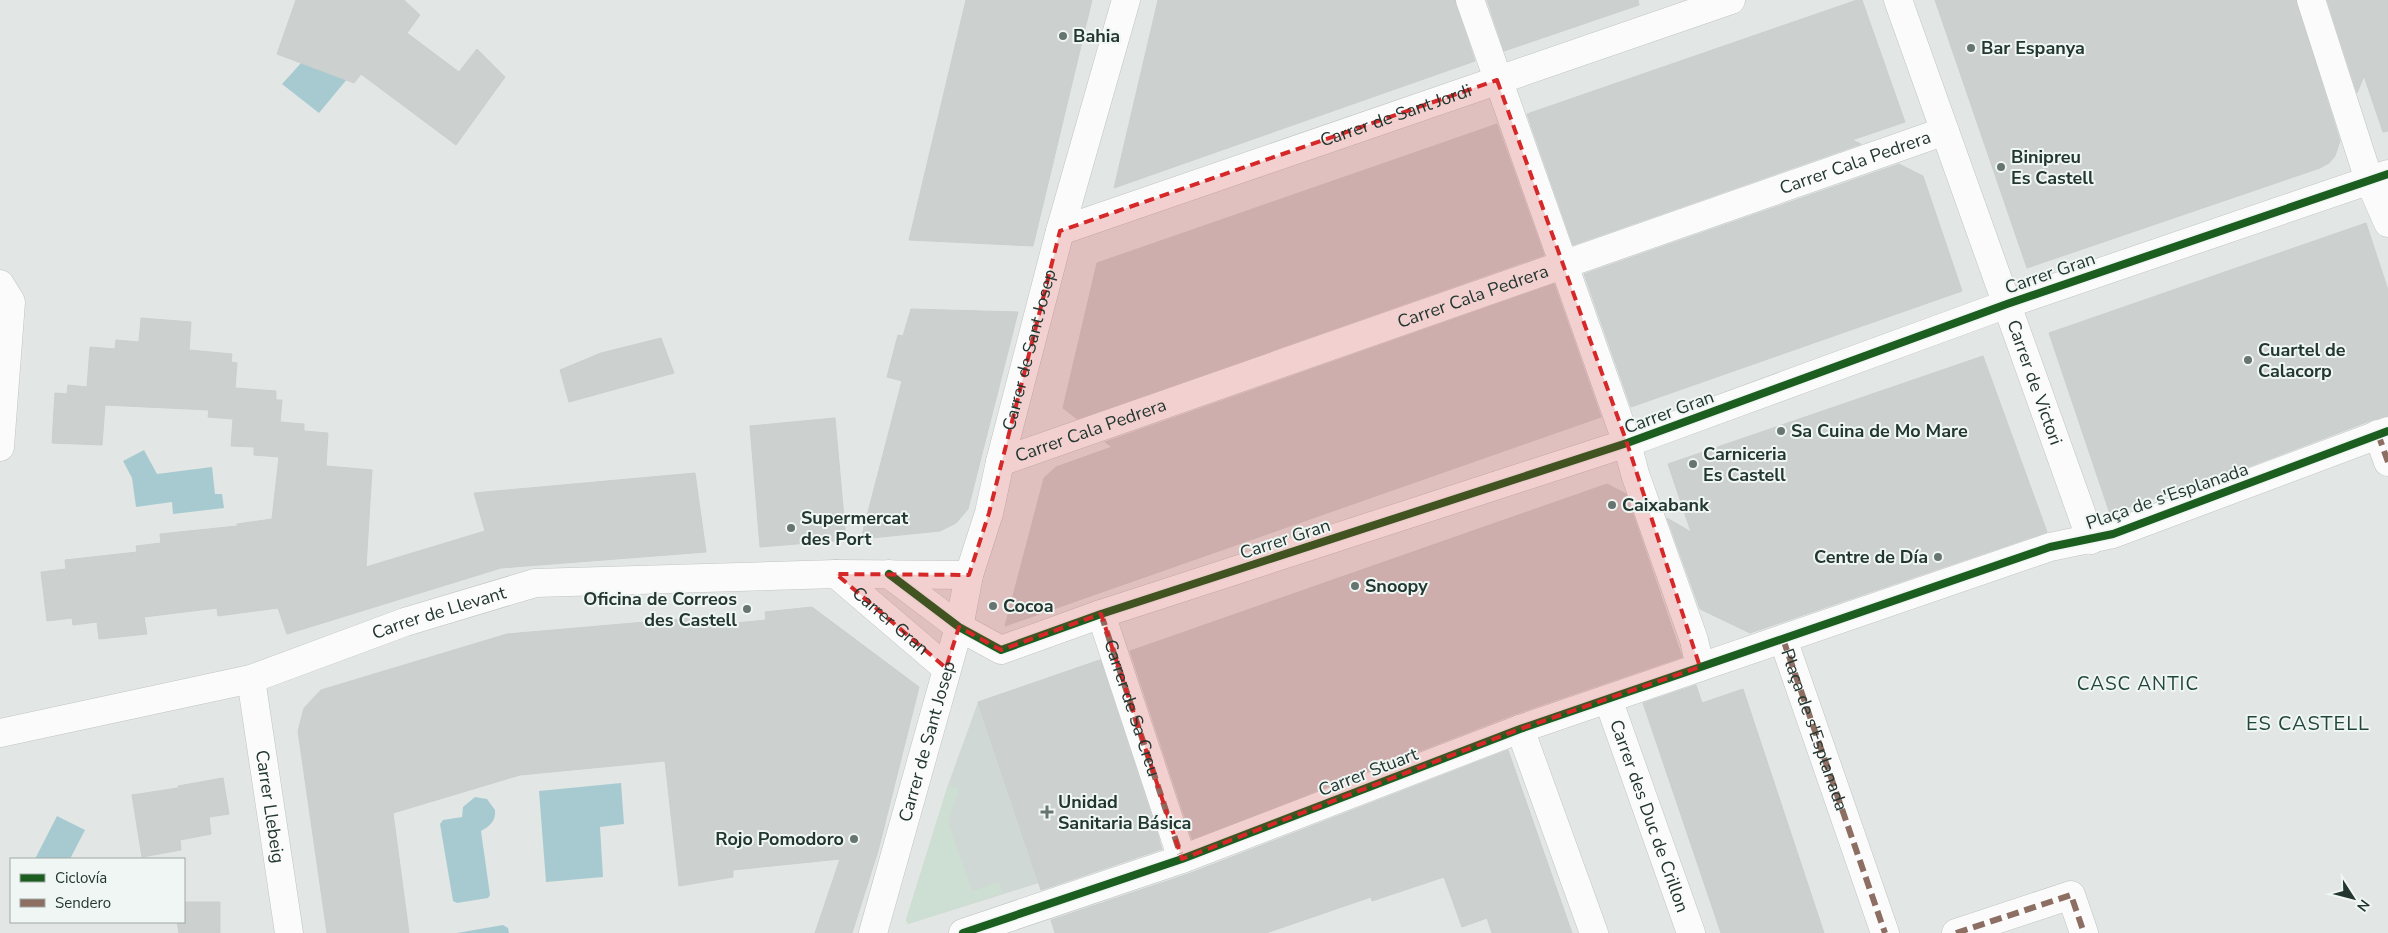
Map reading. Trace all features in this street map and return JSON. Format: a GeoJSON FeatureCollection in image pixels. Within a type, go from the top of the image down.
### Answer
{"type":"FeatureCollection","features":[{"type":"Feature","properties":{"kind":"street","name":"Carrer de Sant Josep"},"geometry":{"type":"LineString","coordinates":[[873,933],[959,627],[970,575],[989,513],[1000,462],[1060,231],[1126,0]]}},
{"type":"Feature","properties":{"kind":"street"},"geometry":{"type":"LineString","coordinates":[[1470,0],[1627,443],[1635,474],[1694,640],[1700,666]]}},
{"type":"Feature","properties":{"kind":"street","name":"Carrer de Sant Jordi"},"geometry":{"type":"LineString","coordinates":[[1060,231],[1731,0]]}},
{"type":"Feature","properties":{"kind":"street","name":"Carrer de Victori"},"geometry":{"type":"LineString","coordinates":[[1898,0],[2091,540]]}},
{"type":"Feature","properties":{"kind":"street"},"geometry":{"type":"LineString","coordinates":[[2311,0],[2379,177],[2388,223]]}},
{"type":"Feature","properties":{"kind":"street","name":"Carrer Cala Pedrera"},"geometry":{"type":"LineString","coordinates":[[1000,462],[1945,131]]}},
{"type":"Feature","properties":{"kind":"street","name":"Carrer Gran"},"geometry":{"type":"LineString","coordinates":[[959,627],[1001,650],[1101,614],[1627,443],[2007,304],[2379,177]]}},
{"type":"Feature","properties":{"kind":"street"},"geometry":{"type":"LineString","coordinates":[[0,284],[11,302],[0,447]]}},
{"type":"Feature","properties":{"kind":"street","name":"Plaça de s'Esplanada"},"geometry":{"type":"LineString","coordinates":[[1886,933],[1783,639],[2050,547],[2113,534],[2383,432],[2388,462]]}},
{"type":"Feature","properties":{"kind":"street","name":"Carrer Gran"},"geometry":{"type":"LineString","coordinates":[[836,574],[946,668]]}},
{"type":"Feature","properties":{"kind":"street","name":"Carrer de Llevant"},"geometry":{"type":"LineString","coordinates":[[0,732],[251,679],[405,622],[536,583],[836,574],[970,575]]}},
{"type":"Feature","properties":{"kind":"street"},"geometry":{"type":"LineString","coordinates":[[890,574],[959,627]]}},
{"type":"Feature","properties":{"kind":"street","name":"Carrer de Sa Creu"},"geometry":{"type":"LineString","coordinates":[[1101,614],[1182,859]]}},
{"type":"Feature","properties":{"kind":"street","name":"Carrer Stuart"},"geometry":{"type":"LineString","coordinates":[[963,933],[1182,859],[1520,729],[1783,639]]}},
{"type":"Feature","properties":{"kind":"street","name":"Carrer Llebeig"},"geometry":{"type":"LineString","coordinates":[[251,679],[289,933]]}},
{"type":"Feature","properties":{"kind":"street","name":"Carrer des Duc de Crillon"},"geometry":{"type":"LineString","coordinates":[[1608,699],[1691,933]]}},
{"type":"Feature","properties":{"kind":"street"},"geometry":{"type":"LineString","coordinates":[[1520,729],[1594,933]]}},
{"type":"Feature","properties":{"kind":"street"},"geometry":{"type":"LineString","coordinates":[[1956,933],[2071,895],[2084,933]]}},
{"type":"Feature","properties":{"kind":"highlighted area"},"geometry":{"type":"Polygon","coordinates":[[[1497,80],[1627,443],[1700,667],[1520,729],[1182,859],[1101,614],[1001,650],[959,627],[946,668],[836,574],[969,575],[989,513],[1060,231],[1497,80]]]}},
{"type":"Feature","properties":{"kind":"shaded area","name":"Unidad Sanitaria Básica"},"geometry":{"type":"Polygon","coordinates":[[[1104,658],[1162,840],[1039,883],[908,924],[906,920],[948,785],[978,702],[1104,658]]]}},
{"type":"Feature","properties":{"kind":"green space"},"geometry":{"type":"Polygon","coordinates":[[[948,785],[959,789],[948,822],[972,891],[999,882],[1003,893],[908,924],[906,920],[948,785]]]}},
{"type":"Feature","properties":{"kind":"water"},"geometry":{"type":"Polygon","coordinates":[[[302,62],[357,67],[319,113],[282,84],[302,62]]]}},
{"type":"Feature","properties":{"kind":"water"},"geometry":{"type":"Polygon","coordinates":[[[144,450],[157,474],[212,467],[215,494],[222,494],[224,508],[173,514],[172,502],[136,507],[132,478],[123,461],[144,450]]]}},
{"type":"Feature","properties":{"kind":"water"},"geometry":{"type":"Polygon","coordinates":[[[621,783],[624,824],[600,827],[603,877],[546,882],[539,791],[621,783]]]}},
{"type":"Feature","properties":{"kind":"water"},"geometry":{"type":"Polygon","coordinates":[[[475,797],[487,799],[495,810],[492,823],[481,831],[490,895],[488,898],[457,903],[453,901],[440,824],[443,820],[462,817],[463,807],[475,797]]]}},
{"type":"Feature","properties":{"kind":"water"},"geometry":{"type":"Polygon","coordinates":[[[57,816],[85,830],[71,858],[36,858],[57,816]]]}},
{"type":"Feature","properties":{"kind":"water"},"geometry":{"type":"Polygon","coordinates":[[[503,925],[508,928],[509,933],[457,933],[503,925]]]}},
{"type":"Feature","properties":{"kind":"building"},"geometry":{"type":"Polygon","coordinates":[[[296,0],[404,0],[420,15],[407,33],[459,72],[477,49],[505,77],[456,145],[361,74],[354,83],[277,54],[296,0]]]}},
{"type":"Feature","properties":{"kind":"building"},"geometry":{"type":"Polygon","coordinates":[[[966,0],[1092,0],[1033,246],[909,240],[966,0]]]}},
{"type":"Feature","properties":{"kind":"building"},"geometry":{"type":"Polygon","coordinates":[[[1158,0],[1455,0],[1475,61],[1114,188],[1158,0]]]}},
{"type":"Feature","properties":{"kind":"building"},"geometry":{"type":"Polygon","coordinates":[[[1487,0],[1638,0],[1639,5],[1504,51],[1487,0]]]}},
{"type":"Feature","properties":{"kind":"building"},"geometry":{"type":"Polygon","coordinates":[[[1857,0],[1862,0],[1905,122],[1852,140],[1861,144],[1573,245],[1527,114],[1857,0]]]}},
{"type":"Feature","properties":{"kind":"building"},"geometry":{"type":"Polygon","coordinates":[[[1935,0],[2296,0],[2340,141],[2335,156],[2329,163],[2320,168],[2027,268],[1935,0]]]}},
{"type":"Feature","properties":{"kind":"building"},"geometry":{"type":"Polygon","coordinates":[[[2327,0],[2388,0],[2388,131],[2383,132],[2364,76],[2357,93],[2327,0]]]}},
{"type":"Feature","properties":{"kind":"building"},"geometry":{"type":"Polygon","coordinates":[[[1497,124],[1544,255],[1077,419],[1063,408],[1097,263],[1497,124]]]}},
{"type":"Feature","properties":{"kind":"building"},"geometry":{"type":"Polygon","coordinates":[[[1899,164],[1923,176],[1962,291],[1631,407],[1584,274],[1899,164]]]}},
{"type":"Feature","properties":{"kind":"building","name":"Cuartel de Calacorp"},"geometry":{"type":"Polygon","coordinates":[[[2366,223],[2388,290],[2388,416],[2372,420],[2224,476],[2223,474],[2110,514],[2049,333],[2366,223]]]}},
{"type":"Feature","properties":{"kind":"building"},"geometry":{"type":"Polygon","coordinates":[[[1554,284],[1601,417],[1005,626],[1044,478],[1056,467],[1112,447],[1105,442],[1554,284]]]}},
{"type":"Feature","properties":{"kind":"building"},"geometry":{"type":"Polygon","coordinates":[[[911,309],[1018,312],[968,509],[956,523],[940,531],[861,539],[902,381],[887,377],[898,335],[903,336],[911,309]]]}},
{"type":"Feature","properties":{"kind":"building"},"geometry":{"type":"Polygon","coordinates":[[[141,318],[191,322],[189,350],[232,354],[231,362],[237,363],[235,388],[276,391],[276,400],[282,400],[280,422],[304,424],[304,431],[328,433],[326,466],[372,470],[366,567],[485,531],[474,493],[695,473],[706,552],[501,568],[287,634],[278,608],[218,616],[217,608],[144,617],[147,634],[99,639],[97,622],[73,625],[72,618],[47,621],[41,572],[66,569],[65,560],[137,552],[136,546],[161,543],[160,534],[237,526],[237,524],[272,519],[279,457],[254,455],[254,447],[231,446],[233,419],[208,417],[209,410],[105,405],[102,445],[52,443],[55,393],[67,394],[68,385],[87,387],[90,347],[115,349],[116,340],[139,342],[141,318]]]}},
{"type":"Feature","properties":{"kind":"building"},"geometry":{"type":"Polygon","coordinates":[[[661,338],[674,373],[569,402],[560,370],[601,353],[661,338]]]}},
{"type":"Feature","properties":{"kind":"building"},"geometry":{"type":"Polygon","coordinates":[[[1983,356],[2047,532],[1750,633],[1700,609],[1667,518],[1691,532],[1668,464],[1983,356]]]}},
{"type":"Feature","properties":{"kind":"building"},"geometry":{"type":"Polygon","coordinates":[[[835,418],[846,540],[760,547],[750,426],[835,418]]]}},
{"type":"Feature","properties":{"kind":"building"},"geometry":{"type":"Polygon","coordinates":[[[1607,484],[1626,494],[1682,657],[1515,714],[1192,839],[1130,651],[1607,484]]]}},
{"type":"Feature","properties":{"kind":"building"},"geometry":{"type":"Polygon","coordinates":[[[812,607],[919,687],[878,851],[852,933],[815,933],[840,859],[733,870],[733,877],[679,886],[665,761],[520,775],[393,813],[409,933],[327,933],[298,731],[304,708],[321,690],[507,634],[714,616],[716,625],[766,620],[765,612],[812,607]]]}},
{"type":"Feature","properties":{"kind":"building","name":"Unidad Sanitaria Básica"},"geometry":{"type":"Polygon","coordinates":[[[1100,660],[1162,849],[1041,890],[978,702],[1100,660]]]}},
{"type":"Feature","properties":{"kind":"building"},"geometry":{"type":"Polygon","coordinates":[[[1696,685],[1702,703],[1743,689],[1824,933],[1721,933],[1643,703],[1696,685]]]}},
{"type":"Feature","properties":{"kind":"building"},"geometry":{"type":"Polygon","coordinates":[[[1508,750],[1572,933],[1492,933],[1487,918],[1462,927],[1444,877],[1372,901],[1371,897],[1266,933],[1055,933],[1051,920],[1188,874],[1508,750]]]}},
{"type":"Feature","properties":{"kind":"building"},"geometry":{"type":"Polygon","coordinates":[[[223,778],[229,814],[209,817],[211,834],[180,840],[181,850],[142,857],[132,795],[178,788],[178,786],[223,778]]]}},
{"type":"Feature","properties":{"kind":"building"},"geometry":{"type":"Polygon","coordinates":[[[185,902],[220,902],[220,933],[179,933],[177,923],[185,923],[185,902]]]}},
{"type":"Feature","properties":{"kind":"marked path"},"geometry":{"type":"LineString","coordinates":[[2378,434],[2388,462]]}},
{"type":"Feature","properties":{"kind":"marked path"},"geometry":{"type":"LineString","coordinates":[[1101,614],[1182,859]]}},
{"type":"Feature","properties":{"kind":"marked path"},"geometry":{"type":"LineString","coordinates":[[1783,639],[1885,933]]}},
{"type":"Feature","properties":{"kind":"marked path"},"geometry":{"type":"LineString","coordinates":[[1956,933],[2071,895],[2084,933]]}},
{"type":"Feature","properties":{"kind":"cycle path"},"geometry":{"type":"LineString","coordinates":[[889,574],[959,627],[1001,650],[1101,614],[1627,443],[2007,304],[2388,174]]}},
{"type":"Feature","properties":{"kind":"cycle path"},"geometry":{"type":"LineString","coordinates":[[963,933],[1182,859],[1520,729],[2050,547],[2113,534],[2388,431]]}},
{"type":"Feature","properties":{"kind":"place","name":"Bahia"},"geometry":{"type":"Point","coordinates":[1063,36]}},
{"type":"Feature","properties":{"kind":"place","name":"Bar Espanya"},"geometry":{"type":"Point","coordinates":[1971,48]}},
{"type":"Feature","properties":{"kind":"place","name":"Binipreu Es Castell"},"geometry":{"type":"Point","coordinates":[2001,167]}},
{"type":"Feature","properties":{"kind":"place","name":"Cuartel de Calacorp"},"geometry":{"type":"Point","coordinates":[2248,360]}},
{"type":"Feature","properties":{"kind":"place","name":"Sa Cuina de Mo Mare"},"geometry":{"type":"Point","coordinates":[1781,431]}},
{"type":"Feature","properties":{"kind":"place","name":"Carniceria Es Castell"},"geometry":{"type":"Point","coordinates":[1693,464]}},
{"type":"Feature","properties":{"kind":"place","name":"Caixabank"},"geometry":{"type":"Point","coordinates":[1612,505]}},
{"type":"Feature","properties":{"kind":"place","name":"Supermercat des Port"},"geometry":{"type":"Point","coordinates":[791,528]}},
{"type":"Feature","properties":{"kind":"place","name":"Centre de Día"},"geometry":{"type":"Point","coordinates":[1938,557]}},
{"type":"Feature","properties":{"kind":"place","name":"Snoopy"},"geometry":{"type":"Point","coordinates":[1355,586]}},
{"type":"Feature","properties":{"kind":"place","name":"Cocoa"},"geometry":{"type":"Point","coordinates":[993,606]}},
{"type":"Feature","properties":{"kind":"place","name":"Oficina de Correos des Castell"},"geometry":{"type":"Point","coordinates":[747,609]}},
{"type":"Feature","properties":{"kind":"place","name":"Unidad Sanitaria Básica"},"geometry":{"type":"Point","coordinates":[1047,812]}},
{"type":"Feature","properties":{"kind":"place","name":"Rojo Pomodoro"},"geometry":{"type":"Point","coordinates":[854,839]}},
{"type":"Feature","properties":{"kind":"district","name":"CASC ANTIC"},"geometry":{"type":"Point","coordinates":[2138,683]}},
{"type":"Feature","properties":{"kind":"district","name":"ES CASTELL"},"geometry":{"type":"Point","coordinates":[2308,723]}}]}
